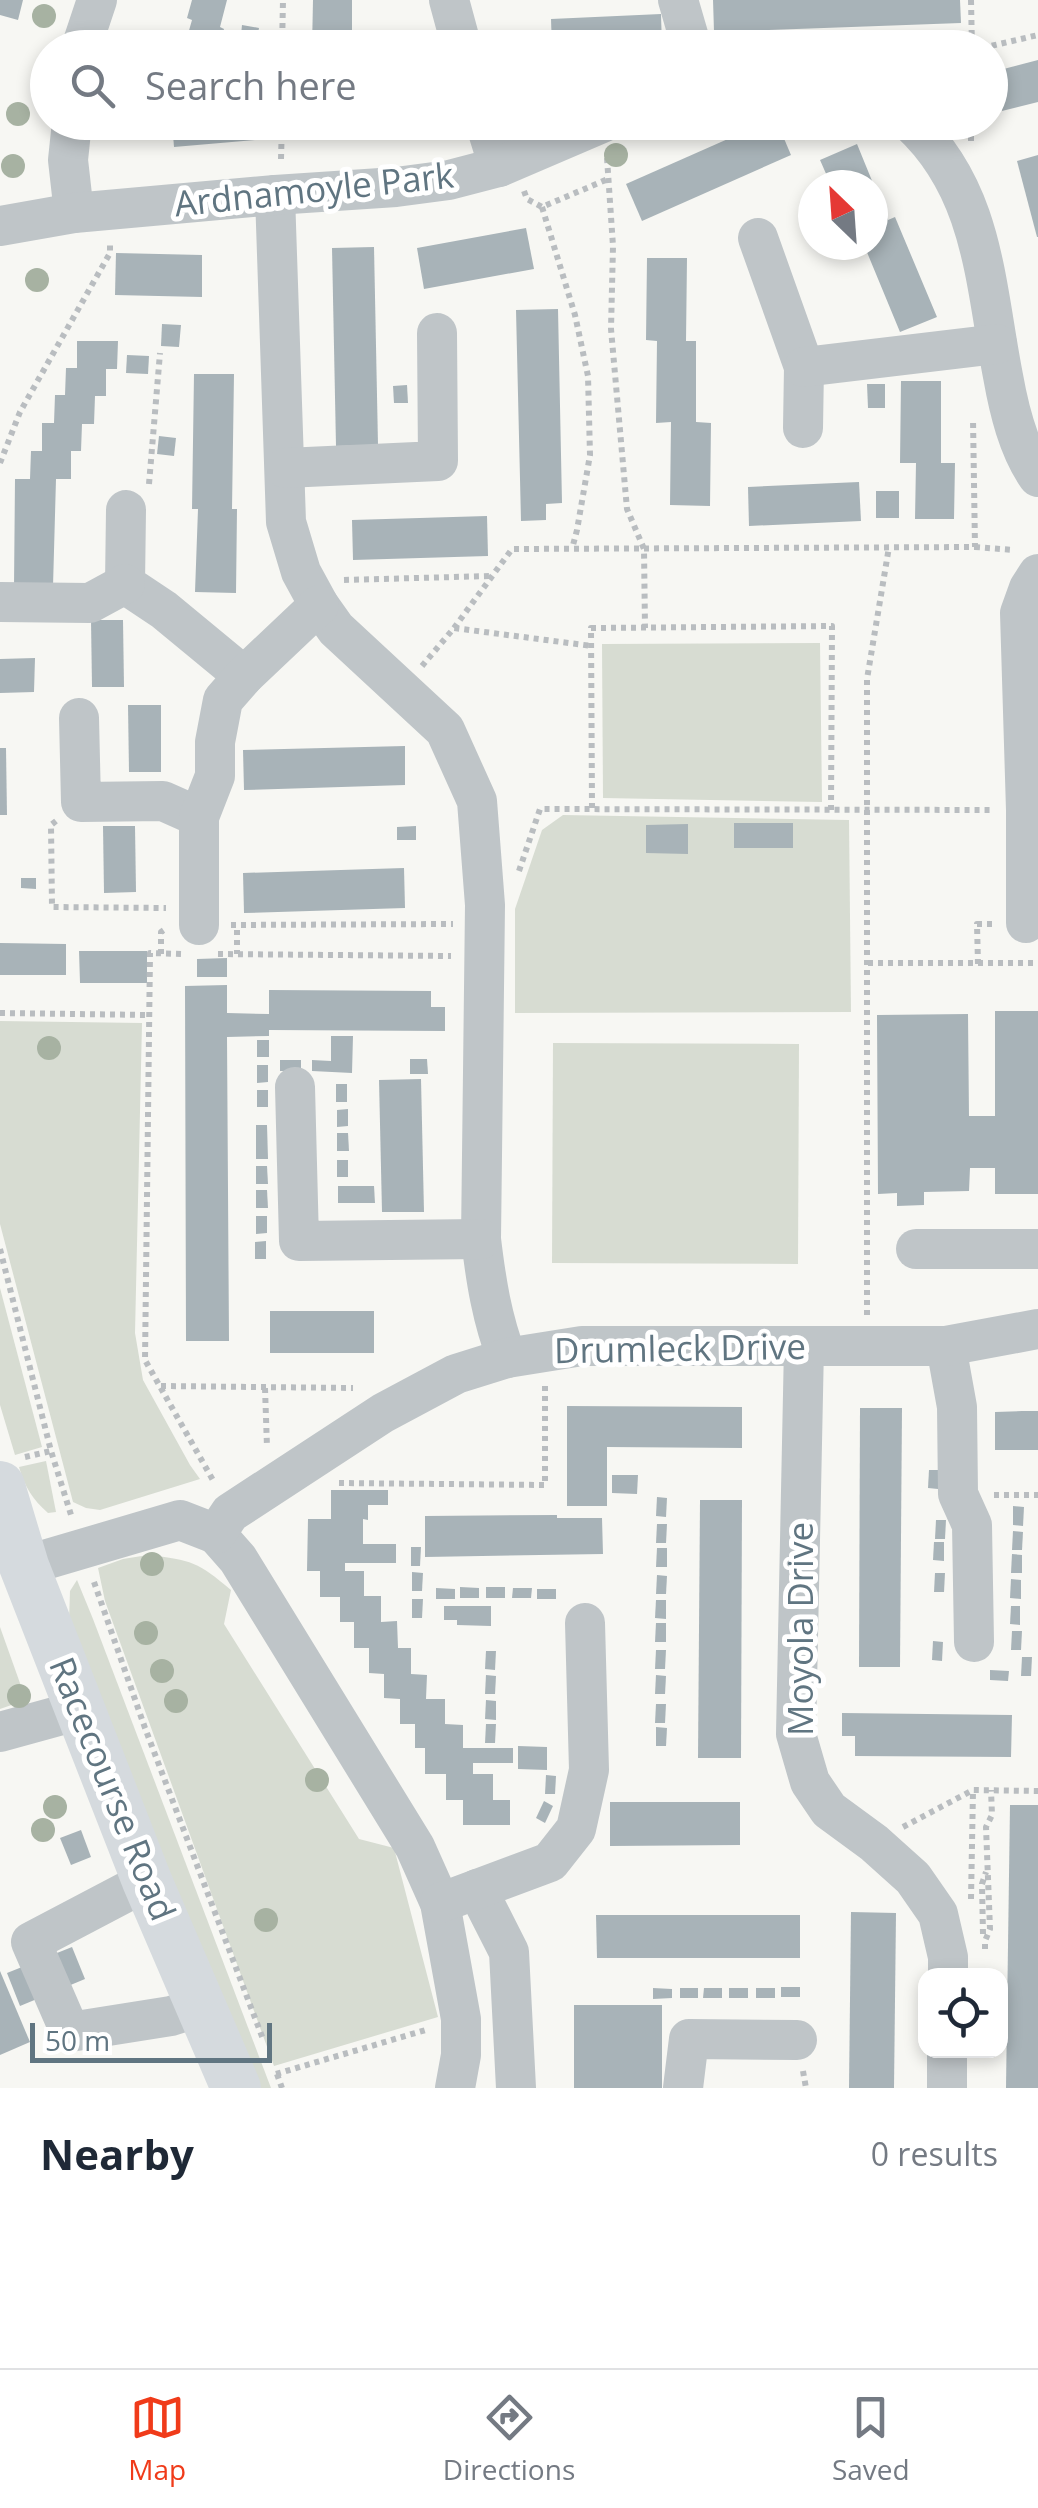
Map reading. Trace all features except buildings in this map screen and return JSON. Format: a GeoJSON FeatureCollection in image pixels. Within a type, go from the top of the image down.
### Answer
{"type":"FeatureCollection","features":[{"type":"Feature","properties":{"kind":"main road","name":"Racecourse Road"},"geometry":{"type":"LineString","coordinates":[[12,1472],[24,1566],[146,1882],[199,2006],[262,2076]]}},
{"type":"Feature","properties":{"kind":"street"},"geometry":{"type":"LineString","coordinates":[[87,30],[97,0]]}},
{"type":"Feature","properties":{"kind":"street"},"geometry":{"type":"LineString","coordinates":[[449,0],[457,30]]}},
{"type":"Feature","properties":{"kind":"street"},"geometry":{"type":"LineString","coordinates":[[678,0],[687,30]]}},
{"type":"Feature","properties":{"kind":"street"},"geometry":{"type":"LineString","coordinates":[[0,226],[74,214],[68,160],[70,140]]}},
{"type":"Feature","properties":{"kind":"street"},"geometry":{"type":"LineString","coordinates":[[494,140],[506,165]]}},
{"type":"Feature","properties":{"kind":"street","name":"Ardnamoyle Park"},"geometry":{"type":"LineString","coordinates":[[74,214],[396,188],[449,180],[581,140]]}},
{"type":"Feature","properties":{"kind":"street"},"geometry":{"type":"LineString","coordinates":[[925,140],[956,178],[984,256],[984,346],[1027,461],[1038,477]]}},
{"type":"Feature","properties":{"kind":"street"},"geometry":{"type":"LineString","coordinates":[[276,195],[286,522],[301,572],[336,629],[445,730],[476,800],[485,905],[481,1240],[497,1334],[522,1355]]}},
{"type":"Feature","properties":{"kind":"street"},"geometry":{"type":"LineString","coordinates":[[758,238],[804,367],[803,428]]}},
{"type":"Feature","properties":{"kind":"street"},"geometry":{"type":"LineString","coordinates":[[285,468],[438,461],[437,334]]}},
{"type":"Feature","properties":{"kind":"street"},"geometry":{"type":"LineString","coordinates":[[804,367],[984,346]]}},
{"type":"Feature","properties":{"kind":"street"},"geometry":{"type":"LineString","coordinates":[[125,584],[126,510]]}},
{"type":"Feature","properties":{"kind":"street"},"geometry":{"type":"LineString","coordinates":[[1026,923],[1020,612],[1029,588],[1030,563]]}},
{"type":"Feature","properties":{"kind":"street"},"geometry":{"type":"LineString","coordinates":[[0,602],[90,603],[125,584]]}},
{"type":"Feature","properties":{"kind":"street"},"geometry":{"type":"LineString","coordinates":[[125,584],[164,610],[244,676]]}},
{"type":"Feature","properties":{"kind":"street"},"geometry":{"type":"LineString","coordinates":[[212,920],[199,817],[215,776],[216,742],[224,700],[319,605]]}},
{"type":"Feature","properties":{"kind":"street"},"geometry":{"type":"LineString","coordinates":[[79,718],[81,802],[163,802],[199,817]]}},
{"type":"Feature","properties":{"kind":"street"},"geometry":{"type":"LineString","coordinates":[[295,1086],[298,1240],[481,1240]]}},
{"type":"Feature","properties":{"kind":"street"},"geometry":{"type":"LineString","coordinates":[[916,1248],[1038,1249]]}},
{"type":"Feature","properties":{"kind":"street","name":"Drumleck Drive"},"geometry":{"type":"LineString","coordinates":[[216,1534],[230,1513],[281,1464],[456,1374],[522,1355],[582,1346],[946,1346],[1038,1328]]}},
{"type":"Feature","properties":{"kind":"street","name":"Moyola Drive"},"geometry":{"type":"LineString","coordinates":[[804,1346],[796,1734],[810,1782],[829,1810],[913,1878],[938,1914],[948,1968]]}},
{"type":"Feature","properties":{"kind":"street"},"geometry":{"type":"LineString","coordinates":[[946,1346],[956,1407],[958,1494],[972,1525],[974,1642]]}},
{"type":"Feature","properties":{"kind":"street"},"geometry":{"type":"LineString","coordinates":[[24,1566],[180,1520],[216,1534],[238,1559],[415,1848],[509,1952],[516,2088]]}},
{"type":"Feature","properties":{"kind":"street"},"geometry":{"type":"LineString","coordinates":[[458,1896],[550,1862],[576,1829],[589,1770],[585,1622]]}},
{"type":"Feature","properties":{"kind":"street"},"geometry":{"type":"LineString","coordinates":[[0,1732],[80,1710]]}},
{"type":"Feature","properties":{"kind":"street"},"geometry":{"type":"LineString","coordinates":[[146,1882],[31,1942],[70,2032],[170,2016],[199,2006]]}},
{"type":"Feature","properties":{"kind":"street"},"geometry":{"type":"LineString","coordinates":[[455,2088],[461,2019],[458,1896]]}},
{"type":"Feature","properties":{"kind":"street"},"geometry":{"type":"LineString","coordinates":[[682,2088],[689,2040],[797,2040]]}},
{"type":"Feature","properties":{"kind":"street"},"geometry":{"type":"LineString","coordinates":[[947,2058],[947,2088]]}},
{"type":"Feature","properties":{"kind":"path"},"geometry":{"type":"LineString","coordinates":[[282,30],[283,0]]}},
{"type":"Feature","properties":{"kind":"path"},"geometry":{"type":"LineString","coordinates":[[971,0],[972,30]]}},
{"type":"Feature","properties":{"kind":"path"},"geometry":{"type":"LineString","coordinates":[[1008,42],[1038,35]]}},
{"type":"Feature","properties":{"kind":"path"},"geometry":{"type":"LineString","coordinates":[[606,140],[613,246],[611,329],[627,510],[644,548],[645,628]]}},
{"type":"Feature","properties":{"kind":"path"},"geometry":{"type":"LineString","coordinates":[[506,165],[526,199],[542,207],[575,315],[588,376],[590,455],[572,549]]}},
{"type":"Feature","properties":{"kind":"path"},"geometry":{"type":"LineString","coordinates":[[542,207],[608,180]]}},
{"type":"Feature","properties":{"kind":"path"},"geometry":{"type":"LineString","coordinates":[[0,463],[20,412],[110,253],[110,231]]}},
{"type":"Feature","properties":{"kind":"path"},"geometry":{"type":"LineString","coordinates":[[975,547],[984,346]]}},
{"type":"Feature","properties":{"kind":"path"},"geometry":{"type":"LineString","coordinates":[[126,510],[147,503],[160,353]]}},
{"type":"Feature","properties":{"kind":"path"},"geometry":{"type":"LineString","coordinates":[[403,690],[512,549],[975,547],[1030,563]]}},
{"type":"Feature","properties":{"kind":"path"},"geometry":{"type":"LineString","coordinates":[[868,1346],[867,679],[888,548]]}},
{"type":"Feature","properties":{"kind":"path"},"geometry":{"type":"LineString","coordinates":[[319,605],[345,579],[492,576]]}},
{"type":"Feature","properties":{"kind":"path"},"geometry":{"type":"LineString","coordinates":[[592,808],[592,628],[832,626],[832,810]]}},
{"type":"Feature","properties":{"kind":"path"},"geometry":{"type":"LineString","coordinates":[[454,628],[592,646]]}},
{"type":"Feature","properties":{"kind":"path"},"geometry":{"type":"LineString","coordinates":[[81,802],[50,825],[52,907],[212,920],[458,924],[484,950]]}},
{"type":"Feature","properties":{"kind":"path"},"geometry":{"type":"LineString","coordinates":[[518,872],[540,809],[1026,810]]}},
{"type":"Feature","properties":{"kind":"path"},"geometry":{"type":"LineString","coordinates":[[212,920],[237,954]]}},
{"type":"Feature","properties":{"kind":"path"},"geometry":{"type":"LineString","coordinates":[[215,1483],[144,1360],[150,954],[484,950]]}},
{"type":"Feature","properties":{"kind":"path"},"geometry":{"type":"LineString","coordinates":[[868,962],[1038,962]]}},
{"type":"Feature","properties":{"kind":"path"},"geometry":{"type":"LineString","coordinates":[[0,1012],[149,1014]]}},
{"type":"Feature","properties":{"kind":"path"},"geometry":{"type":"LineString","coordinates":[[0,1249],[51,1450],[82,1548],[145,1728],[268,2050]]}},
{"type":"Feature","properties":{"kind":"path"},"geometry":{"type":"LineString","coordinates":[[265,1388],[281,1464],[324,1483],[545,1485],[546,1384],[522,1355]]}},
{"type":"Feature","properties":{"kind":"path"},"geometry":{"type":"LineString","coordinates":[[160,1386],[354,1388]]}},
{"type":"Feature","properties":{"kind":"path"},"geometry":{"type":"LineString","coordinates":[[12,1472],[51,1450]]}},
{"type":"Feature","properties":{"kind":"path"},"geometry":{"type":"LineString","coordinates":[[938,1914],[971,1910],[972,1790]]}},
{"type":"Feature","properties":{"kind":"path"},"geometry":{"type":"LineString","coordinates":[[874,1843],[972,1790],[1038,1790]]}},
{"type":"Feature","properties":{"kind":"path"},"geometry":{"type":"LineString","coordinates":[[985,1958],[982,1884],[992,1790]]}},
{"type":"Feature","properties":{"kind":"path"},"geometry":{"type":"LineString","coordinates":[[262,2076],[461,2019]]}},
{"type":"Feature","properties":{"kind":"path"},"geometry":{"type":"LineString","coordinates":[[262,2076],[282,2088]]}},
{"type":"Feature","properties":{"kind":"shaded area"},"geometry":{"type":"Polygon","coordinates":[[[820,643],[822,802],[603,798],[602,644],[820,643]]]}},
{"type":"Feature","properties":{"kind":"shaded area"},"geometry":{"type":"Polygon","coordinates":[[[563,815],[849,820],[851,1012],[515,1013],[515,909],[542,830],[563,815]]]}},
{"type":"Feature","properties":{"kind":"shaded area"},"geometry":{"type":"Polygon","coordinates":[[[0,1021],[142,1023],[135,1333],[143,1380],[200,1479],[100,1510],[73,1502],[0,1224],[0,1021]]]}},
{"type":"Feature","properties":{"kind":"shaded area"},"geometry":{"type":"Polygon","coordinates":[[[553,1043],[799,1044],[798,1264],[552,1263],[553,1043]]]}},
{"type":"Feature","properties":{"kind":"shaded area"},"geometry":{"type":"Polygon","coordinates":[[[0,1288],[42,1447],[15,1455],[0,1405],[0,1288]]]}},
{"type":"Feature","properties":{"kind":"shaded area"},"geometry":{"type":"Polygon","coordinates":[[[46,1461],[56,1512],[48,1513],[30,1492],[19,1467],[46,1461]]]}},
{"type":"Feature","properties":{"kind":"shaded area"},"geometry":{"type":"Polygon","coordinates":[[[148,1555],[194,1564],[231,1590],[224,1624],[359,1839],[394,1848],[438,2017],[274,2066],[105,1601],[98,1568],[148,1555]]]}},
{"type":"Feature","properties":{"kind":"shaded area"},"geometry":{"type":"Polygon","coordinates":[[[77,1580],[271,2088],[260,2088],[196,1941],[69,1621],[70,1591],[77,1580]]]}},
{"type":"Feature","properties":{"kind":"shaded area"},"geometry":{"type":"Polygon","coordinates":[[[0,1627],[26,1700],[0,1709],[0,1627]]]}}]}
